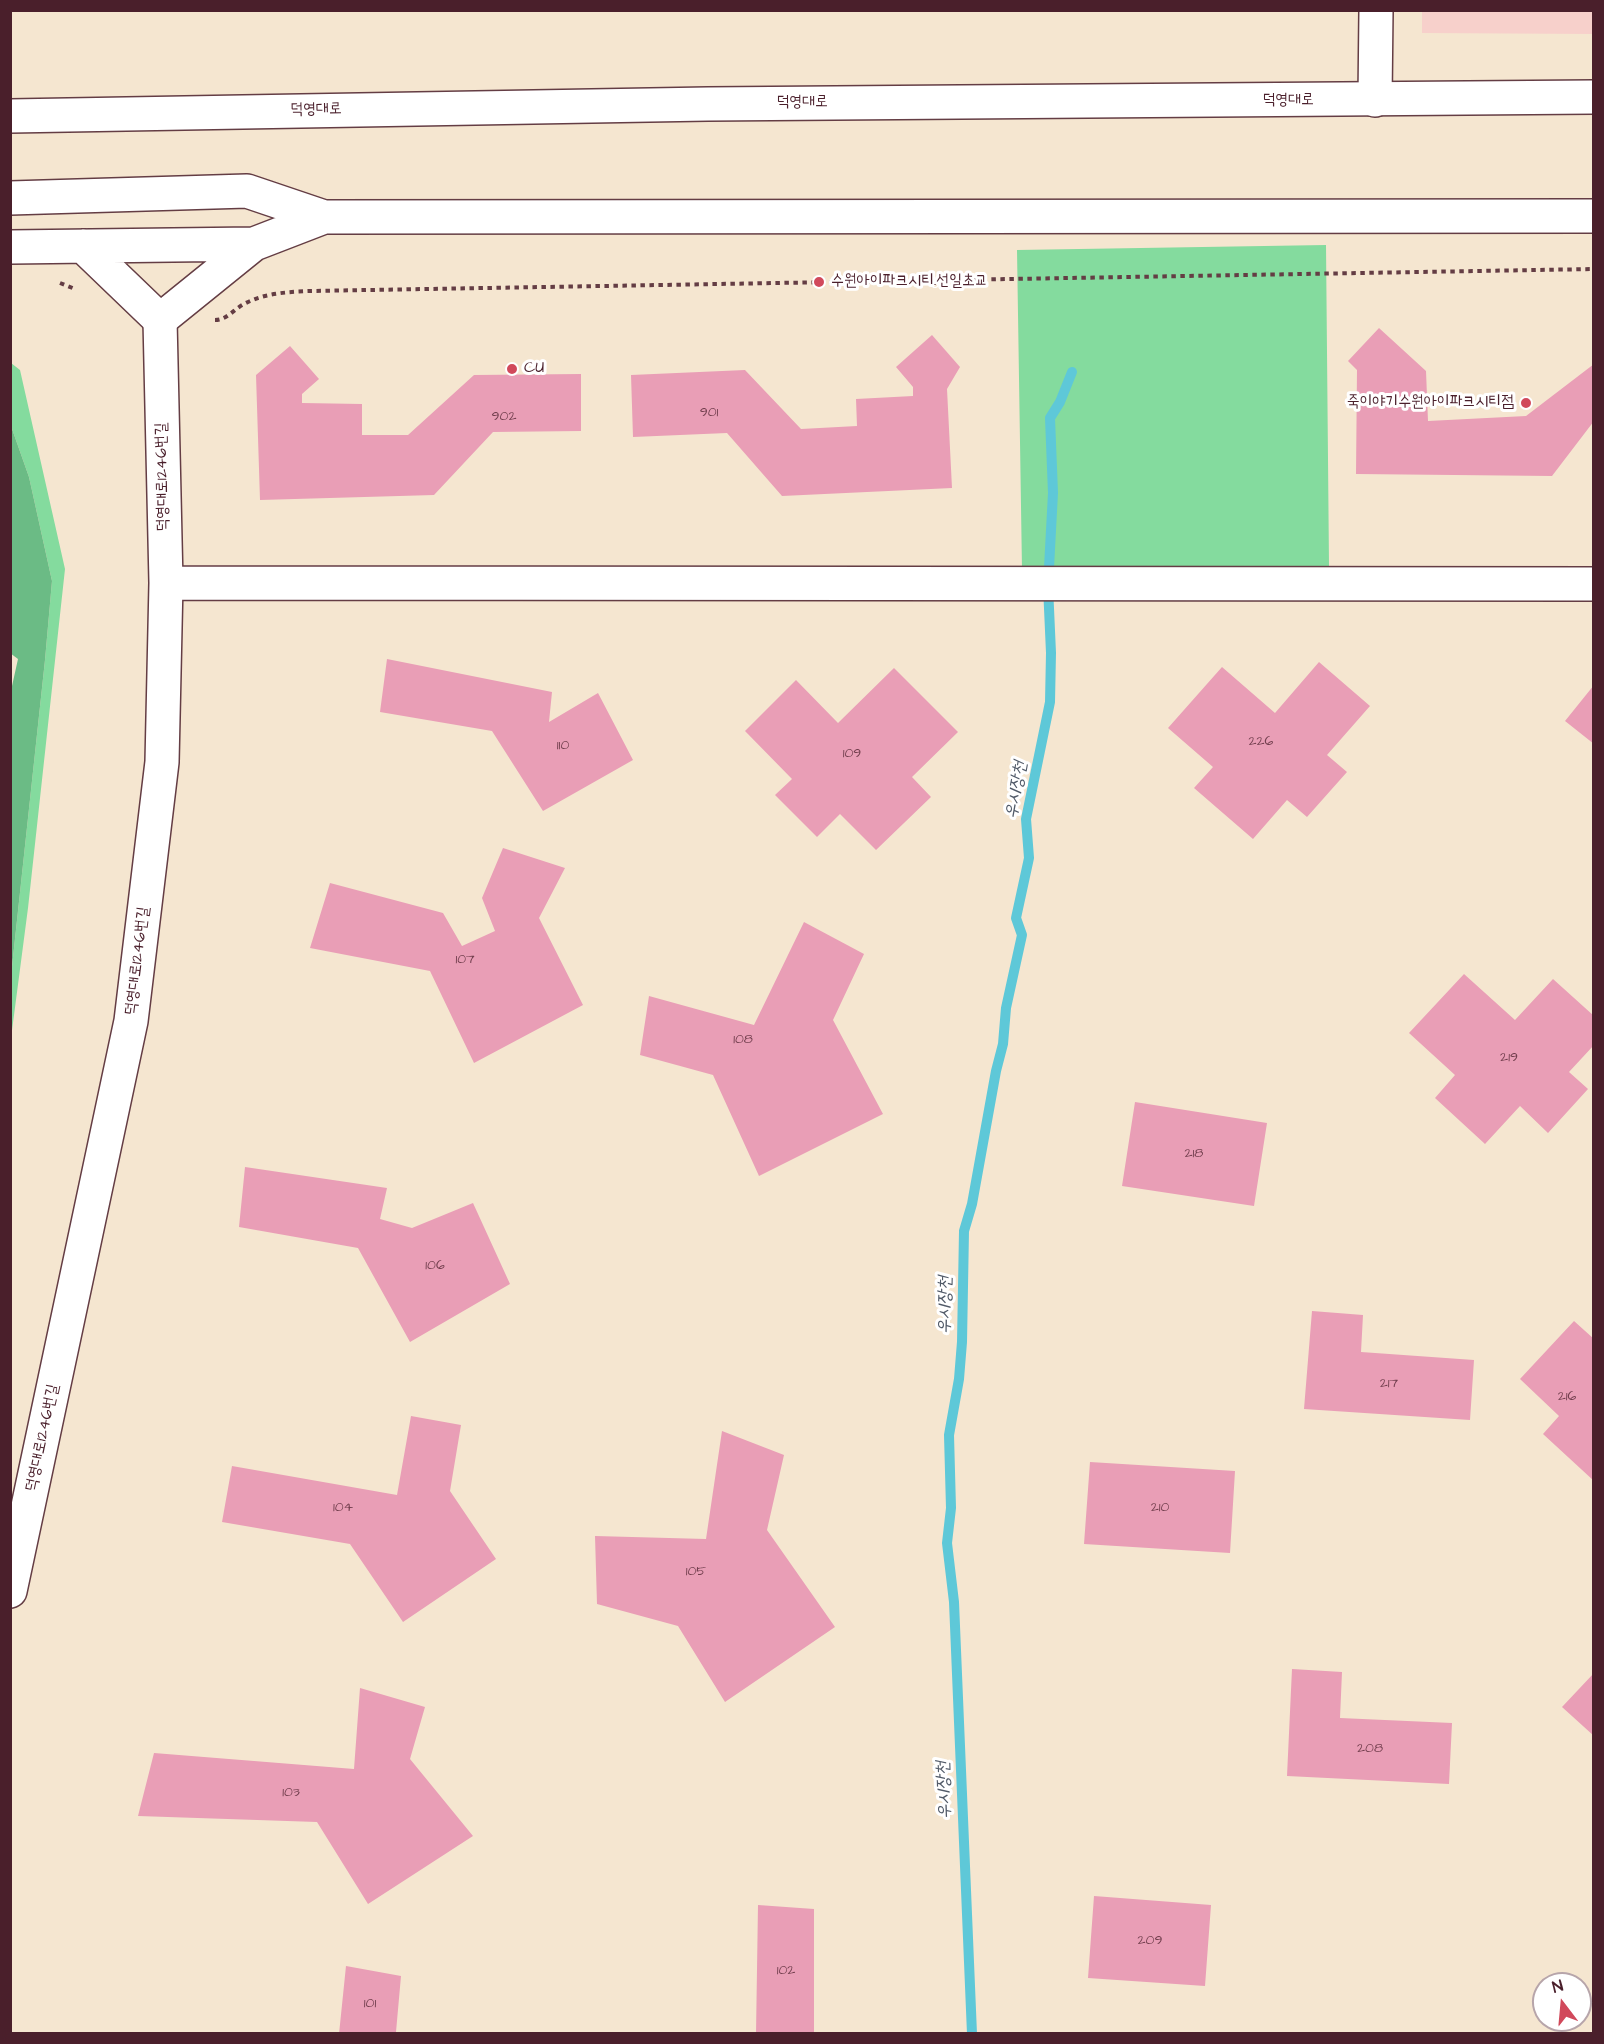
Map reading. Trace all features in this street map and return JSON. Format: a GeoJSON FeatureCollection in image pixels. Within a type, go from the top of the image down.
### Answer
{"type":"FeatureCollection","features":[{"type":"Feature","properties":{"kind":"main road"},"geometry":{"type":"LineString","coordinates":[[1374,100],[1376,10]]}},
{"type":"Feature","properties":{"kind":"main road","name":"덕영대로"},"geometry":{"type":"LineString","coordinates":[[10,116],[708,104],[1593,97]]}},
{"type":"Feature","properties":{"kind":"main road"},"geometry":{"type":"LineString","coordinates":[[10,198],[247,191],[324,217],[1593,216]]}},
{"type":"Feature","properties":{"kind":"main road"},"geometry":{"type":"LineString","coordinates":[[83,246],[160,320],[255,244],[324,217]]}},
{"type":"Feature","properties":{"kind":"main road"},"geometry":{"type":"LineString","coordinates":[[10,247],[255,244]]}},
{"type":"Feature","properties":{"kind":"main road","name":"덕영대로1246번길"},"geometry":{"type":"LineString","coordinates":[[10,1591],[131,1021],[162,762],[166,583],[160,320]]}},
{"type":"Feature","properties":{"kind":"main road"},"geometry":{"type":"LineString","coordinates":[[166,583],[1593,584]]}},
{"type":"Feature","properties":{"kind":"path"},"geometry":{"type":"LineString","coordinates":[[221,320],[244,303],[275,293],[310,291],[1593,269]]}},
{"type":"Feature","properties":{"kind":"path"},"geometry":{"type":"LineString","coordinates":[[57,282],[75,289],[84,297]]}},
{"type":"Feature","properties":{"kind":"shaded area"},"geometry":{"type":"Polygon","coordinates":[[[1422,11],[1593,11],[1593,34],[1422,33],[1422,11]]]}},
{"type":"Feature","properties":{"kind":"green space"},"geometry":{"type":"Polygon","coordinates":[[[1326,245],[1329,566],[1022,570],[1017,250],[1326,245]]]}},
{"type":"Feature","properties":{"kind":"green space"},"geometry":{"type":"Polygon","coordinates":[[[11,363],[20,370],[65,569],[28,908],[11,1038],[11,976],[52,581],[29,477],[11,426],[11,363]]]}},
{"type":"Feature","properties":{"kind":"green space"},"geometry":{"type":"Polygon","coordinates":[[[11,426],[29,477],[52,581],[11,976],[10,695],[18,659],[10,653],[11,426]]]}},
{"type":"Feature","properties":{"kind":"building"},"geometry":{"type":"Polygon","coordinates":[[[1379,328],[1426,371],[1428,421],[1526,416],[1594,364],[1594,421],[1552,476],[1356,474],[1357,370],[1348,361],[1379,328]]]}},
{"type":"Feature","properties":{"kind":"building"},"geometry":{"type":"Polygon","coordinates":[[[932,335],[960,367],[947,389],[952,488],[782,496],[727,433],[633,437],[631,375],[745,370],[801,429],[857,426],[856,399],[913,396],[913,387],[896,367],[932,335]]]}},
{"type":"Feature","properties":{"kind":"building"},"geometry":{"type":"Polygon","coordinates":[[[290,346],[319,379],[302,394],[302,403],[362,404],[362,435],[408,435],[474,375],[581,374],[581,431],[493,432],[434,495],[260,500],[256,375],[290,346]]]}},
{"type":"Feature","properties":{"kind":"building"},"geometry":{"type":"Polygon","coordinates":[[[387,659],[552,692],[549,722],[598,693],[633,760],[543,811],[492,731],[380,712],[387,659]]]}},
{"type":"Feature","properties":{"kind":"building"},"geometry":{"type":"Polygon","coordinates":[[[1319,662],[1370,706],[1327,755],[1347,772],[1307,817],[1287,800],[1253,839],[1194,788],[1213,767],[1168,728],[1222,667],[1275,713],[1319,662]]]}},
{"type":"Feature","properties":{"kind":"building"},"geometry":{"type":"Polygon","coordinates":[[[894,668],[958,732],[912,777],[931,797],[876,850],[840,814],[817,837],[775,795],[792,779],[745,731],[796,680],[838,723],[894,668]]]}},
{"type":"Feature","properties":{"kind":"building"},"geometry":{"type":"Polygon","coordinates":[[[1594,685],[1594,744],[1565,721],[1594,685]]]}},
{"type":"Feature","properties":{"kind":"building"},"geometry":{"type":"Polygon","coordinates":[[[503,848],[565,868],[539,918],[583,1005],[474,1063],[430,971],[310,948],[330,883],[443,913],[462,946],[495,931],[482,898],[503,848]]]}},
{"type":"Feature","properties":{"kind":"building"},"geometry":{"type":"Polygon","coordinates":[[[804,922],[864,954],[833,1020],[883,1114],[759,1176],[713,1075],[640,1055],[649,996],[754,1025],[804,922]]]}},
{"type":"Feature","properties":{"kind":"building"},"geometry":{"type":"Polygon","coordinates":[[[1464,974],[1515,1020],[1553,979],[1594,1016],[1594,1045],[1569,1072],[1588,1089],[1548,1133],[1520,1106],[1485,1144],[1435,1098],[1455,1075],[1409,1033],[1464,974]]]}},
{"type":"Feature","properties":{"kind":"building"},"geometry":{"type":"Polygon","coordinates":[[[1135,1102],[1267,1123],[1254,1206],[1122,1186],[1135,1102]]]}},
{"type":"Feature","properties":{"kind":"building"},"geometry":{"type":"Polygon","coordinates":[[[245,1167],[387,1188],[380,1219],[412,1228],[473,1203],[510,1284],[410,1342],[358,1248],[239,1227],[245,1167]]]}},
{"type":"Feature","properties":{"kind":"building"},"geometry":{"type":"Polygon","coordinates":[[[1312,1311],[1363,1315],[1361,1352],[1474,1360],[1470,1420],[1304,1409],[1312,1311]]]}},
{"type":"Feature","properties":{"kind":"building"},"geometry":{"type":"Polygon","coordinates":[[[1574,1321],[1594,1339],[1594,1481],[1543,1434],[1559,1416],[1520,1379],[1574,1321]]]}},
{"type":"Feature","properties":{"kind":"building"},"geometry":{"type":"Polygon","coordinates":[[[411,1416],[461,1425],[450,1491],[496,1559],[403,1622],[350,1544],[222,1522],[232,1466],[397,1495],[411,1416]]]}},
{"type":"Feature","properties":{"kind":"building"},"geometry":{"type":"Polygon","coordinates":[[[722,1431],[784,1455],[767,1530],[835,1627],[725,1702],[678,1626],[597,1604],[595,1536],[706,1539],[722,1431]]]}},
{"type":"Feature","properties":{"kind":"building"},"geometry":{"type":"Polygon","coordinates":[[[1090,1462],[1235,1471],[1230,1553],[1084,1544],[1090,1462]]]}},
{"type":"Feature","properties":{"kind":"building"},"geometry":{"type":"Polygon","coordinates":[[[1292,1669],[1342,1672],[1340,1718],[1452,1723],[1449,1784],[1287,1776],[1292,1669]]]}},
{"type":"Feature","properties":{"kind":"building"},"geometry":{"type":"Polygon","coordinates":[[[1594,1673],[1594,1736],[1562,1707],[1594,1673]]]}},
{"type":"Feature","properties":{"kind":"building"},"geometry":{"type":"Polygon","coordinates":[[[360,1688],[425,1707],[410,1759],[473,1836],[368,1904],[317,1822],[138,1816],[154,1753],[354,1769],[360,1688]]]}},
{"type":"Feature","properties":{"kind":"building"},"geometry":{"type":"Polygon","coordinates":[[[1094,1896],[1211,1905],[1205,1986],[1088,1978],[1094,1896]]]}},
{"type":"Feature","properties":{"kind":"building"},"geometry":{"type":"Polygon","coordinates":[[[758,1905],[814,1909],[814,2034],[756,2034],[758,1905]]]}},
{"type":"Feature","properties":{"kind":"building"},"geometry":{"type":"Polygon","coordinates":[[[346,1966],[401,1976],[397,2034],[339,2034],[346,1966]]]}},
{"type":"Feature","properties":{"kind":"waterway","name":"우시장천"},"geometry":{"type":"LineString","coordinates":[[972,2034],[954,1602],[947,1543],[951,1508],[949,1435],[959,1379],[962,1342],[964,1231],[972,1204],[1003,1044],[1006,1008],[1022,935],[1016,918],[1029,858],[1026,819],[1050,702],[1051,653],[1048,586],[1053,493],[1050,418],[1060,402],[1072,372]]}},
{"type":"Feature","properties":{"kind":"place","name":"수원아이파크시티.선일초교"},"geometry":{"type":"Point","coordinates":[819,282]}},
{"type":"Feature","properties":{"kind":"place","name":"CU"},"geometry":{"type":"Point","coordinates":[512,369]}},
{"type":"Feature","properties":{"kind":"place","name":"죽이야기수원아이파크시티점"},"geometry":{"type":"Point","coordinates":[1526,403]}}]}
